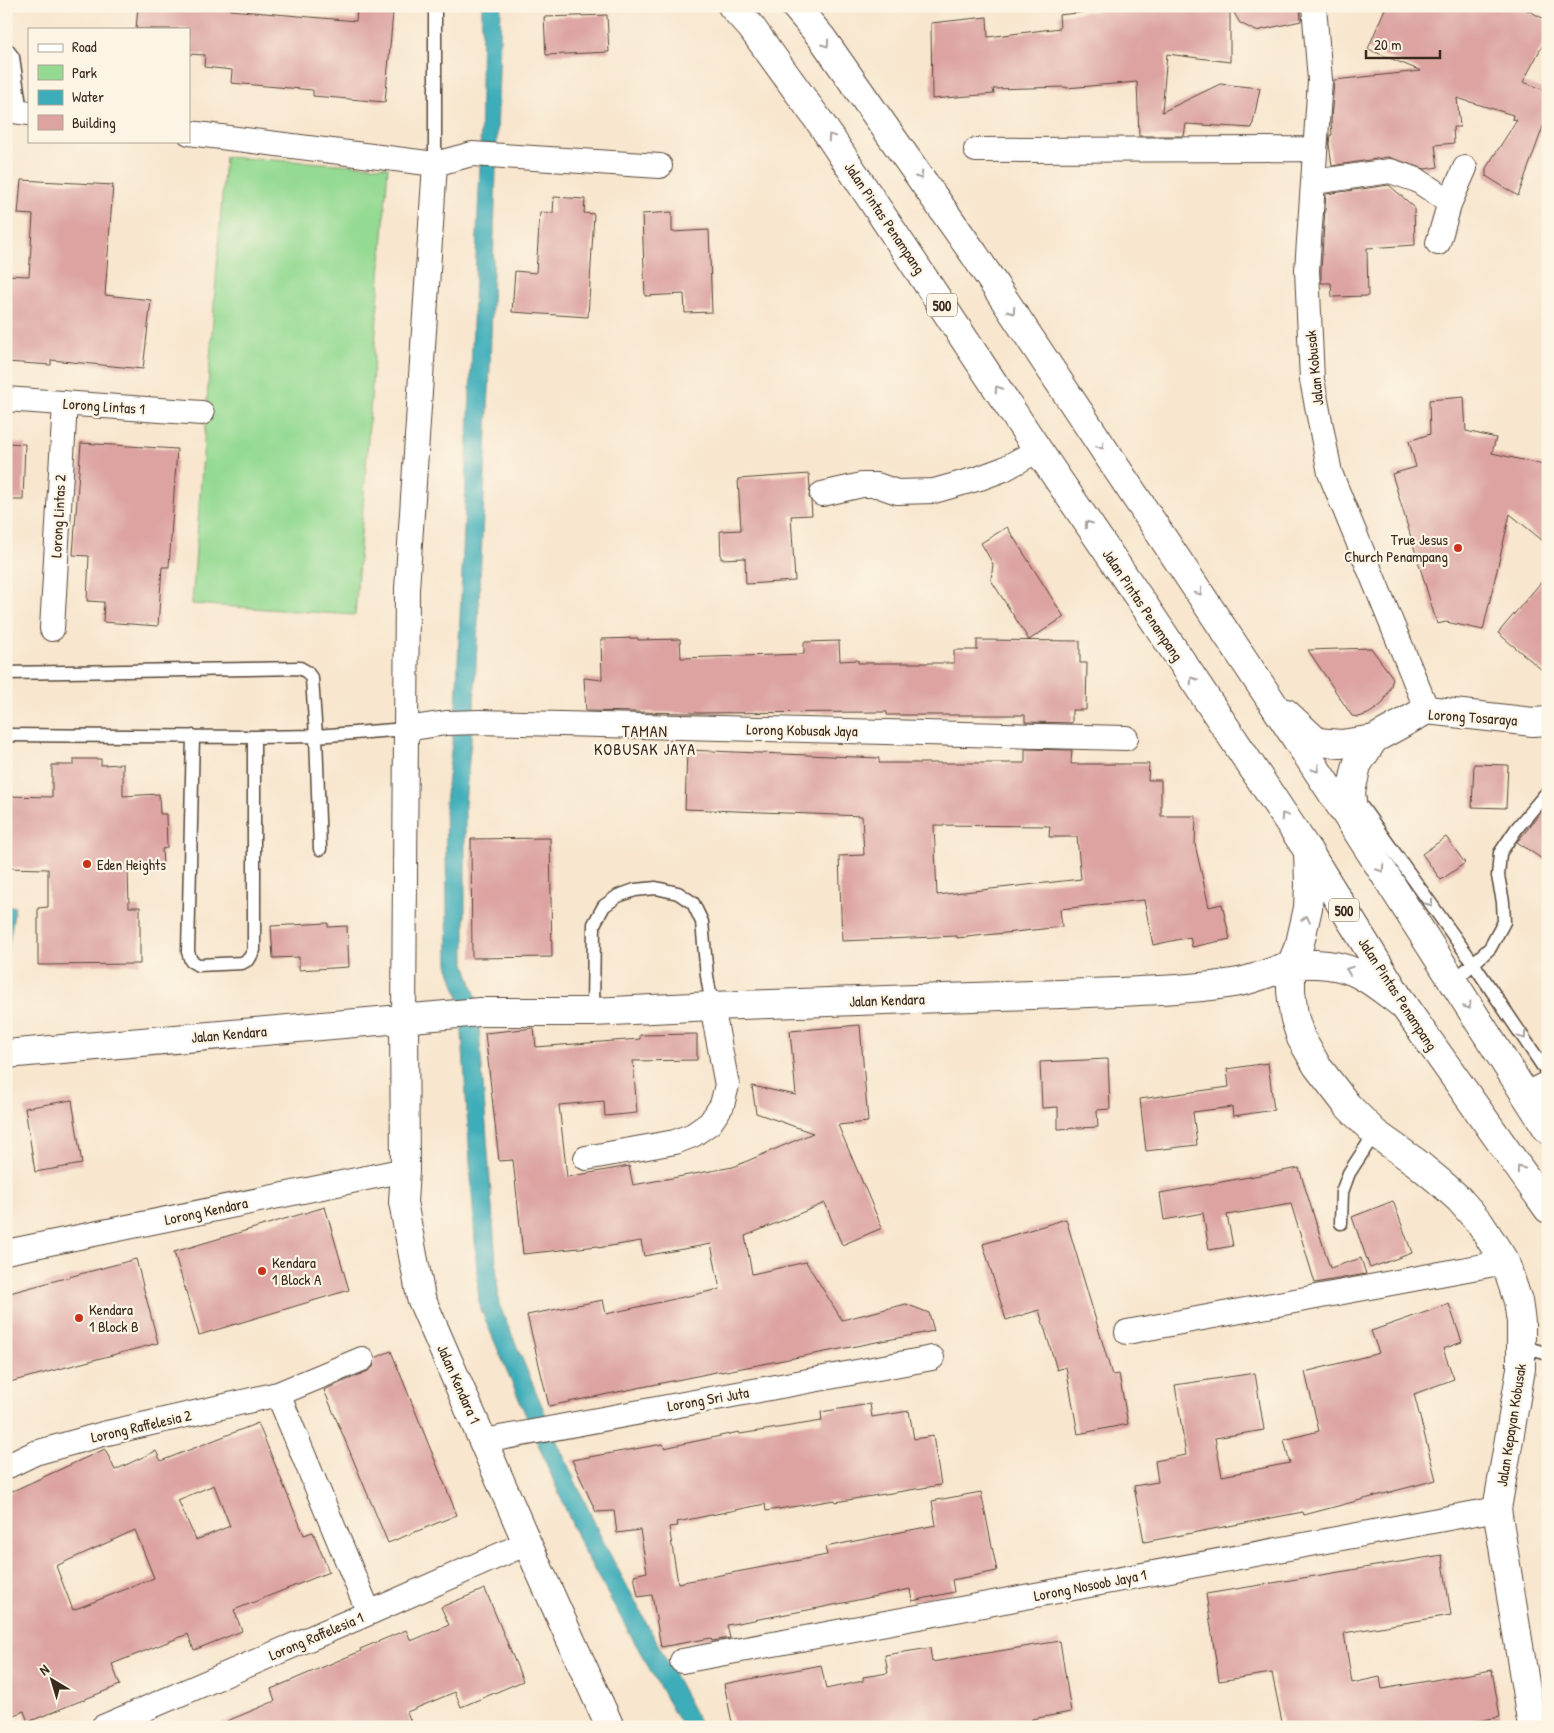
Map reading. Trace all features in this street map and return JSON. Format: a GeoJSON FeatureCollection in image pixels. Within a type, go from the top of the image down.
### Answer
{"type":"FeatureCollection","features":[{"type":"Feature","properties":{"kind":"street","name":"Jalan Pintas Penampang"},"geometry":{"type":"LineString","coordinates":[[732,6],[751,27],[822,125],[1308,851],[1404,1006],[1548,1209]]}},
{"type":"Feature","properties":{"kind":"street"},"geometry":{"type":"LineString","coordinates":[[795,6],[822,38],[974,254],[1355,828],[1453,982],[1536,1088],[1548,1130]]}},
{"type":"Feature","properties":{"kind":"street","name":"Jalan Kobusak"},"geometry":{"type":"LineString","coordinates":[[1314,6],[1320,80],[1307,270],[1312,380],[1330,473],[1426,710]]}},
{"type":"Feature","properties":{"kind":"street"},"geometry":{"type":"LineString","coordinates":[[190,133],[435,164],[472,154],[660,166]]}},
{"type":"Feature","properties":{"kind":"street"},"geometry":{"type":"LineString","coordinates":[[976,150],[1315,148]]}},
{"type":"Feature","properties":{"kind":"street"},"geometry":{"type":"LineString","coordinates":[[404,1019],[407,589],[435,164]]}},
{"type":"Feature","properties":{"kind":"street"},"geometry":{"type":"LineString","coordinates":[[1438,243],[1450,202],[1465,168]]}},
{"type":"Feature","properties":{"kind":"street"},"geometry":{"type":"LineString","coordinates":[[1314,182],[1390,171],[1416,180],[1450,202]]}},
{"type":"Feature","properties":{"kind":"street","name":"Lorong Lintas 1"},"geometry":{"type":"LineString","coordinates":[[6,399],[202,414]]}},
{"type":"Feature","properties":{"kind":"street","name":"Lorong Lintas 2"},"geometry":{"type":"LineString","coordinates":[[52,629],[65,403]]}},
{"type":"Feature","properties":{"kind":"street"},"geometry":{"type":"LineString","coordinates":[[822,494],[862,485],[877,485],[897,492],[934,491],[980,478],[1038,450]]}},
{"type":"Feature","properties":{"kind":"street","name":"Lorong Tosaraya"},"geometry":{"type":"LineString","coordinates":[[1270,699],[1317,742],[1340,744],[1374,739],[1426,710],[1533,722],[1548,721]]}},
{"type":"Feature","properties":{"kind":"street","name":"Lorong Kobusak Jaya"},"geometry":{"type":"LineString","coordinates":[[406,729],[446,722],[479,722],[1126,738]]}},
{"type":"Feature","properties":{"kind":"street","name":"Lorong Tosaraya"},"geometry":{"type":"LineString","coordinates":[[1355,828],[1352,792],[1357,765],[1374,739]]}},
{"type":"Feature","properties":{"kind":"street","name":"Jalan Kepayan Kobusak"},"geometry":{"type":"LineString","coordinates":[[1308,851],[1310,885],[1308,908],[1300,943],[1291,965],[1294,1016],[1301,1038],[1317,1066],[1347,1105],[1375,1133],[1417,1163],[1458,1199],[1479,1222],[1505,1262],[1518,1301],[1521,1322],[1521,1368],[1497,1509],[1532,1727]]}},
{"type":"Feature","properties":{"kind":"street"},"geometry":{"type":"LineString","coordinates":[[1291,965],[1344,967],[1362,974],[1404,1006]]}},
{"type":"Feature","properties":{"kind":"street","name":"Jalan Kendara"},"geometry":{"type":"LineString","coordinates":[[6,1054],[480,1012],[594,1012],[712,1006],[1072,994],[1181,988],[1239,982],[1291,965]]}},
{"type":"Feature","properties":{"kind":"street"},"geometry":{"type":"LineString","coordinates":[[586,1158],[675,1142],[693,1135],[710,1123],[722,1105],[727,1085],[712,1006]]}},
{"type":"Feature","properties":{"kind":"street","name":"Jalan Kendara 1"},"geometry":{"type":"LineString","coordinates":[[404,1019],[405,1170],[403,1202],[421,1298],[527,1543],[610,1727]]}},
{"type":"Feature","properties":{"kind":"street","name":"Lorong Kendara"},"geometry":{"type":"LineString","coordinates":[[6,1252],[405,1170]]}},
{"type":"Feature","properties":{"kind":"street"},"geometry":{"type":"LineString","coordinates":[[1127,1332],[1505,1262]]}},
{"type":"Feature","properties":{"kind":"street","name":"Lorong Sri Juta"},"geometry":{"type":"LineString","coordinates":[[484,1441],[932,1358]]}},
{"type":"Feature","properties":{"kind":"street","name":"Lorong Raffelesia 2"},"geometry":{"type":"LineString","coordinates":[[6,1467],[35,1453],[103,1434],[278,1394],[362,1359]]}},
{"type":"Feature","properties":{"kind":"street"},"geometry":{"type":"LineString","coordinates":[[278,1394],[369,1613]]}},
{"type":"Feature","properties":{"kind":"street","name":"Lorong Nosoob Jaya 1"},"geometry":{"type":"LineString","coordinates":[[682,1661],[1497,1509]]}},
{"type":"Feature","properties":{"kind":"street","name":"Lorong Raffelesia 1"},"geometry":{"type":"LineString","coordinates":[[103,1727],[527,1543]]}},
{"type":"Feature","properties":{"kind":"lane"},"geometry":{"type":"LineString","coordinates":[[435,6],[435,164]]}},
{"type":"Feature","properties":{"kind":"lane"},"geometry":{"type":"LineString","coordinates":[[6,48],[13,57],[19,111]]}},
{"type":"Feature","properties":{"kind":"lane"},"geometry":{"type":"LineString","coordinates":[[6,673],[300,668],[307,672],[312,679],[320,849]]}},
{"type":"Feature","properties":{"kind":"lane"},"geometry":{"type":"LineString","coordinates":[[6,735],[254,737],[316,736],[406,729]]}},
{"type":"Feature","properties":{"kind":"lane"},"geometry":{"type":"LineString","coordinates":[[193,736],[188,952],[191,961],[198,965],[242,964],[254,950],[254,737]]}},
{"type":"Feature","properties":{"kind":"lane"},"geometry":{"type":"LineString","coordinates":[[1453,982],[1490,948],[1504,922],[1503,902],[1498,876],[1500,853],[1517,828],[1548,791]]}},
{"type":"Feature","properties":{"kind":"lane"},"geometry":{"type":"LineString","coordinates":[[1352,792],[1473,963],[1548,1074]]}},
{"type":"Feature","properties":{"kind":"lane"},"geometry":{"type":"LineString","coordinates":[[594,1012],[594,924],[604,906],[618,896],[635,890],[656,888],[678,893],[693,903],[696,909],[702,922],[712,1006]]}},
{"type":"Feature","properties":{"kind":"lane"},"geometry":{"type":"LineString","coordinates":[[1342,1223],[1342,1192],[1349,1173],[1375,1133]]}},
{"type":"Feature","properties":{"kind":"lane"},"geometry":{"type":"LineString","coordinates":[[1521,1346],[1548,1354]]}},
{"type":"Feature","properties":{"kind":"green space"},"geometry":{"type":"Polygon","coordinates":[[[225,157],[388,167],[355,615],[192,604],[225,157]]]}},
{"type":"Feature","properties":{"kind":"water"},"geometry":{"type":"Polygon","coordinates":[[[482,6],[501,6],[490,368],[474,708],[465,803],[465,963],[477,1000],[499,1304],[559,1446],[602,1539],[702,1727],[682,1727],[583,1550],[479,1305],[460,1001],[448,964],[445,803],[456,708],[480,167],[482,6]]]}},
{"type":"Feature","properties":{"kind":"water"},"geometry":{"type":"Polygon","coordinates":[[[6,906],[15,907],[6,962],[6,906]]]}},
{"type":"Feature","properties":{"kind":"building"},"geometry":{"type":"Polygon","coordinates":[[[138,6],[167,8],[167,6],[231,6],[230,10],[356,21],[357,10],[393,13],[385,102],[313,96],[313,90],[231,83],[232,70],[204,67],[205,55],[190,54],[190,28],[136,28],[138,6]]]}},
{"type":"Feature","properties":{"kind":"building"},"geometry":{"type":"Polygon","coordinates":[[[1137,6],[1184,6],[1230,12],[1230,62],[1167,54],[1162,112],[1220,84],[1260,88],[1252,128],[1186,124],[1184,136],[1139,136],[1137,82],[1066,88],[993,89],[994,94],[932,99],[931,23],[987,17],[988,37],[1060,28],[1059,15],[1137,6]]]}},
{"type":"Feature","properties":{"kind":"building"},"geometry":{"type":"Polygon","coordinates":[[[1230,6],[1300,6],[1301,21],[1256,31],[1240,23],[1230,6]]]}},
{"type":"Feature","properties":{"kind":"building"},"geometry":{"type":"Polygon","coordinates":[[[1386,6],[1520,6],[1548,21],[1548,35],[1523,82],[1548,91],[1548,113],[1518,196],[1486,176],[1486,168],[1517,120],[1512,119],[1513,115],[1457,98],[1460,127],[1453,127],[1454,143],[1435,145],[1438,167],[1425,169],[1388,157],[1332,166],[1329,144],[1330,135],[1332,135],[1331,121],[1334,80],[1421,71],[1368,49],[1386,6]]]}},
{"type":"Feature","properties":{"kind":"building"},"geometry":{"type":"Polygon","coordinates":[[[607,15],[609,52],[546,55],[544,17],[607,15]]]}},
{"type":"Feature","properties":{"kind":"building"},"geometry":{"type":"Polygon","coordinates":[[[21,180],[113,185],[105,295],[151,300],[143,369],[51,360],[51,365],[6,362],[6,275],[29,276],[33,215],[18,214],[21,180]]]}},
{"type":"Feature","properties":{"kind":"building"},"geometry":{"type":"Polygon","coordinates":[[[1389,185],[1414,207],[1415,245],[1367,248],[1368,296],[1332,297],[1331,283],[1321,283],[1326,194],[1389,185]]]}},
{"type":"Feature","properties":{"kind":"building"},"geometry":{"type":"Polygon","coordinates":[[[554,197],[585,199],[584,213],[594,214],[588,317],[512,312],[515,271],[536,273],[540,212],[553,213],[554,197]]]}},
{"type":"Feature","properties":{"kind":"building"},"geometry":{"type":"Polygon","coordinates":[[[672,212],[672,232],[709,230],[712,312],[685,313],[684,294],[645,296],[642,214],[672,212]]]}},
{"type":"Feature","properties":{"kind":"building","name":"True Jesus Church Penampang"},"geometry":{"type":"Polygon","coordinates":[[[1464,397],[1466,431],[1496,438],[1492,453],[1548,466],[1548,545],[1510,514],[1483,630],[1446,622],[1437,624],[1392,474],[1416,467],[1409,441],[1430,434],[1429,400],[1464,397]]]}},
{"type":"Feature","properties":{"kind":"building"},"geometry":{"type":"Polygon","coordinates":[[[6,443],[25,444],[23,500],[6,500],[6,443]]]}},
{"type":"Feature","properties":{"kind":"building"},"geometry":{"type":"Polygon","coordinates":[[[81,443],[177,449],[169,567],[162,567],[158,626],[103,622],[104,602],[87,601],[89,556],[73,555],[81,443]]]}},
{"type":"Feature","properties":{"kind":"building"},"geometry":{"type":"Polygon","coordinates":[[[809,474],[809,497],[812,515],[791,516],[795,581],[746,584],[745,558],[721,559],[720,531],[741,530],[738,479],[809,474]]]}},
{"type":"Feature","properties":{"kind":"building"},"geometry":{"type":"Polygon","coordinates":[[[1007,527],[1064,617],[1029,640],[991,580],[993,564],[981,543],[1007,527]]]}},
{"type":"Feature","properties":{"kind":"building"},"geometry":{"type":"Polygon","coordinates":[[[1548,574],[1548,675],[1498,633],[1548,574]]]}},
{"type":"Feature","properties":{"kind":"building"},"geometry":{"type":"Polygon","coordinates":[[[638,638],[638,640],[680,639],[681,658],[804,654],[804,642],[839,641],[840,661],[858,660],[858,663],[954,663],[954,650],[977,650],[977,640],[1080,641],[1080,663],[1087,663],[1086,710],[1072,710],[1072,723],[1025,722],[1025,715],[887,715],[887,712],[688,713],[586,711],[584,678],[602,680],[601,639],[638,638]]]}},
{"type":"Feature","properties":{"kind":"building"},"geometry":{"type":"Polygon","coordinates":[[[1371,648],[1393,678],[1391,686],[1383,703],[1376,709],[1359,717],[1352,716],[1308,650],[1371,648]]]}},
{"type":"Feature","properties":{"kind":"building"},"geometry":{"type":"Polygon","coordinates":[[[1025,749],[1072,750],[1071,764],[1149,764],[1148,780],[1161,780],[1161,816],[1196,816],[1195,844],[1209,907],[1222,904],[1230,939],[1192,947],[1190,937],[1153,945],[1144,900],[1060,909],[1062,927],[957,938],[957,936],[842,941],[839,856],[864,855],[862,816],[685,809],[687,750],[879,758],[879,763],[1025,763],[1025,749]],[[934,825],[937,895],[1081,879],[1077,837],[1049,837],[1050,826],[934,825]]]}},
{"type":"Feature","properties":{"kind":"building","name":"Eden Heights"},"geometry":{"type":"Polygon","coordinates":[[[74,759],[101,759],[101,765],[123,764],[123,796],[159,794],[160,814],[166,814],[167,848],[162,849],[163,866],[128,868],[129,907],[140,907],[140,964],[38,965],[38,908],[48,907],[48,869],[6,868],[6,796],[52,797],[52,765],[74,765],[74,759]]]}},
{"type":"Feature","properties":{"kind":"building"},"geometry":{"type":"Polygon","coordinates":[[[1474,764],[1508,765],[1506,808],[1472,807],[1474,764]]]}},
{"type":"Feature","properties":{"kind":"building"},"geometry":{"type":"Polygon","coordinates":[[[1548,804],[1548,863],[1517,842],[1548,804]]]}},
{"type":"Feature","properties":{"kind":"building"},"geometry":{"type":"Polygon","coordinates":[[[1446,837],[1465,863],[1441,880],[1422,854],[1446,837]]]}},
{"type":"Feature","properties":{"kind":"building"},"geometry":{"type":"Polygon","coordinates":[[[550,838],[552,957],[472,958],[471,839],[550,838]]]}},
{"type":"Feature","properties":{"kind":"building"},"geometry":{"type":"Polygon","coordinates":[[[328,923],[328,927],[347,926],[349,967],[299,970],[299,957],[273,958],[271,926],[328,923]]]}},
{"type":"Feature","properties":{"kind":"building"},"geometry":{"type":"Polygon","coordinates":[[[860,1025],[868,1122],[838,1125],[882,1228],[842,1245],[825,1203],[745,1236],[752,1274],[806,1262],[842,1320],[906,1304],[929,1313],[934,1331],[549,1406],[527,1315],[603,1300],[606,1314],[720,1289],[711,1244],[644,1256],[641,1241],[598,1248],[598,1246],[523,1254],[513,1160],[499,1161],[485,1033],[534,1028],[536,1047],[640,1039],[640,1035],[697,1034],[697,1060],[633,1061],[637,1113],[605,1116],[604,1101],[559,1105],[567,1177],[629,1166],[633,1185],[733,1167],[813,1133],[756,1113],[752,1086],[796,1095],[790,1031],[860,1025]]]}},
{"type":"Feature","properties":{"kind":"building"},"geometry":{"type":"Polygon","coordinates":[[[1108,1059],[1110,1109],[1097,1110],[1098,1127],[1058,1129],[1058,1107],[1042,1108],[1040,1062],[1108,1059]]]}},
{"type":"Feature","properties":{"kind":"building"},"geometry":{"type":"Polygon","coordinates":[[[1268,1063],[1274,1110],[1233,1116],[1232,1107],[1193,1112],[1197,1145],[1146,1151],[1140,1099],[1229,1087],[1227,1069],[1268,1063]]]}},
{"type":"Feature","properties":{"kind":"building"},"geometry":{"type":"Polygon","coordinates":[[[72,1100],[82,1164],[35,1172],[25,1108],[72,1100]]]}},
{"type":"Feature","properties":{"kind":"building"},"geometry":{"type":"Polygon","coordinates":[[[1299,1168],[1330,1268],[1361,1258],[1366,1274],[1315,1283],[1291,1204],[1227,1215],[1233,1246],[1209,1250],[1203,1213],[1164,1220],[1160,1193],[1299,1168]]]}},
{"type":"Feature","properties":{"kind":"building"},"geometry":{"type":"Polygon","coordinates":[[[1393,1201],[1412,1253],[1370,1268],[1352,1217],[1393,1201]]]}},
{"type":"Feature","properties":{"kind":"building","name":"Kendara 1 Block A"},"geometry":{"type":"Polygon","coordinates":[[[325,1207],[349,1290],[199,1335],[174,1252],[325,1207]]]}},
{"type":"Feature","properties":{"kind":"building"},"geometry":{"type":"Polygon","coordinates":[[[1066,1219],[1112,1375],[1119,1374],[1128,1424],[1078,1434],[1066,1367],[1057,1370],[1039,1310],[1006,1320],[983,1244],[1066,1219]]]}},
{"type":"Feature","properties":{"kind":"building","name":"Kendara 1 Block B"},"geometry":{"type":"Polygon","coordinates":[[[136,1259],[158,1343],[6,1383],[6,1294],[136,1259]]]}},
{"type":"Feature","properties":{"kind":"building"},"geometry":{"type":"Polygon","coordinates":[[[1449,1304],[1462,1342],[1443,1349],[1454,1379],[1414,1394],[1436,1480],[1304,1515],[1303,1512],[1144,1542],[1134,1486],[1158,1482],[1155,1461],[1186,1455],[1175,1385],[1255,1373],[1264,1430],[1215,1438],[1222,1476],[1290,1463],[1284,1440],[1319,1431],[1305,1372],[1379,1353],[1371,1331],[1449,1304]]]}},
{"type":"Feature","properties":{"kind":"building"},"geometry":{"type":"Polygon","coordinates":[[[391,1351],[457,1515],[388,1543],[324,1390],[368,1371],[373,1367],[375,1358],[391,1351]]]}},
{"type":"Feature","properties":{"kind":"building"},"geometry":{"type":"Polygon","coordinates":[[[870,1404],[872,1417],[909,1411],[914,1439],[933,1436],[941,1485],[766,1511],[765,1504],[677,1522],[678,1526],[669,1527],[678,1583],[827,1555],[825,1547],[936,1525],[932,1501],[981,1492],[997,1571],[952,1580],[954,1592],[912,1601],[910,1589],[727,1625],[730,1638],[712,1641],[711,1638],[661,1647],[652,1595],[638,1597],[634,1575],[647,1572],[640,1530],[617,1533],[614,1511],[596,1512],[572,1460],[663,1444],[664,1448],[739,1432],[740,1434],[822,1421],[821,1412],[870,1404]]]}},
{"type":"Feature","properties":{"kind":"building"},"geometry":{"type":"Polygon","coordinates":[[[258,1423],[304,1535],[313,1532],[329,1572],[234,1610],[242,1631],[194,1650],[188,1634],[112,1664],[120,1685],[28,1722],[24,1711],[6,1718],[6,1494],[105,1449],[115,1470],[156,1451],[161,1461],[258,1423]],[[214,1485],[178,1500],[196,1540],[230,1526],[214,1485]],[[135,1530],[56,1566],[73,1610],[154,1578],[135,1530]]]}},
{"type":"Feature","properties":{"kind":"building"},"geometry":{"type":"Polygon","coordinates":[[[1442,1555],[1451,1615],[1344,1633],[1352,1683],[1380,1677],[1382,1689],[1492,1670],[1500,1717],[1443,1727],[1283,1727],[1272,1673],[1219,1681],[1206,1594],[1442,1555]]]}},
{"type":"Feature","properties":{"kind":"building"},"geometry":{"type":"Polygon","coordinates":[[[485,1589],[523,1681],[461,1707],[455,1692],[407,1712],[413,1727],[213,1727],[275,1701],[271,1689],[361,1651],[360,1649],[406,1630],[411,1641],[449,1625],[441,1607],[485,1589]]]}},
{"type":"Feature","properties":{"kind":"building"},"geometry":{"type":"Polygon","coordinates":[[[1060,1641],[1071,1712],[1032,1719],[1033,1727],[733,1727],[724,1684],[821,1665],[826,1689],[863,1681],[863,1677],[888,1673],[885,1655],[930,1648],[932,1662],[1060,1641]]]}},
{"type":"Feature","properties":{"kind":"place","name":"True Jesus Church Penampang"},"geometry":{"type":"Point","coordinates":[1458,548]}},
{"type":"Feature","properties":{"kind":"place","name":"Eden Heights"},"geometry":{"type":"Point","coordinates":[87,864]}},
{"type":"Feature","properties":{"kind":"place","name":"Kendara 1 Block A"},"geometry":{"type":"Point","coordinates":[262,1271]}},
{"type":"Feature","properties":{"kind":"place","name":"Kendara 1 Block B"},"geometry":{"type":"Point","coordinates":[79,1318]}},
{"type":"Feature","properties":{"kind":"district","name":"TAMAN KOBUSAK JAYA"},"geometry":{"type":"Point","coordinates":[645,740]}}]}
